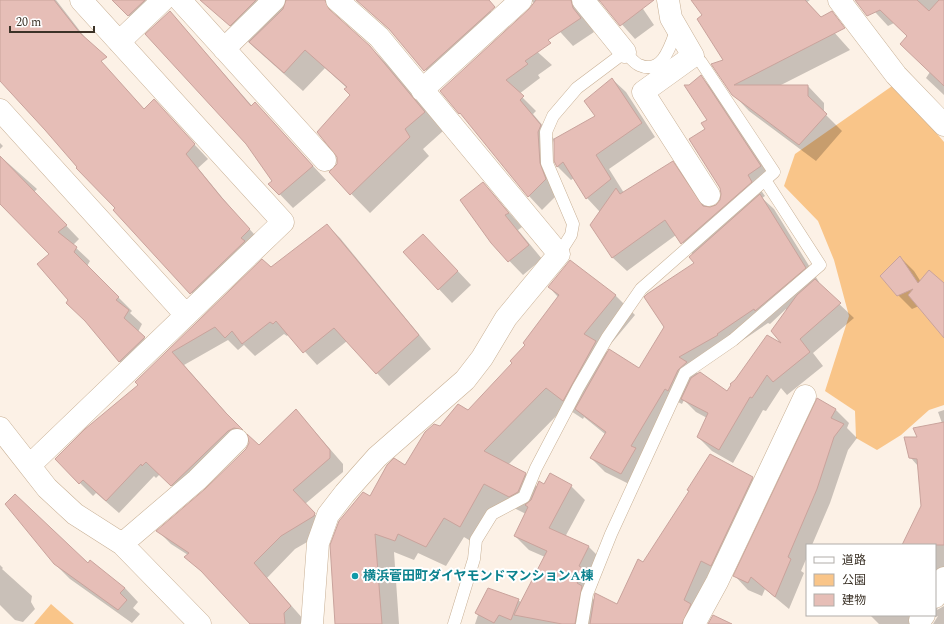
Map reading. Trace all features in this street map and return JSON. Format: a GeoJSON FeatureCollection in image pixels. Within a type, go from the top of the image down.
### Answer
{"type":"FeatureCollection","features":[{"type":"Feature","properties":{"kind":"street"},"geometry":{"type":"LineString","coordinates":[[30,465],[283,222],[81,0]]}},
{"type":"Feature","properties":{"kind":"street"},"geometry":{"type":"LineString","coordinates":[[119,42],[163,0]]}},
{"type":"Feature","properties":{"kind":"street"},"geometry":{"type":"LineString","coordinates":[[180,0],[325,160]]}},
{"type":"Feature","properties":{"kind":"street"},"geometry":{"type":"LineString","coordinates":[[224,49],[274,0]]}},
{"type":"Feature","properties":{"kind":"street"},"geometry":{"type":"LineString","coordinates":[[312,624],[318,543],[328,515],[372,463],[399,443],[465,380],[482,358],[506,318],[559,254],[379,37],[337,0]]}},
{"type":"Feature","properties":{"kind":"street"},"geometry":{"type":"LineString","coordinates":[[422,90],[521,0]]}},
{"type":"Feature","properties":{"kind":"street"},"geometry":{"type":"LineString","coordinates":[[583,0],[625,52]]}},
{"type":"Feature","properties":{"kind":"street"},"geometry":{"type":"LineString","coordinates":[[668,0],[671,18],[693,56],[644,92],[709,195]]}},
{"type":"Feature","properties":{"kind":"street"},"geometry":{"type":"LineString","coordinates":[[839,0],[896,75],[944,125]]}},
{"type":"Feature","properties":{"kind":"street"},"geometry":{"type":"LineString","coordinates":[[0,110],[186,315]]}},
{"type":"Feature","properties":{"kind":"street"},"geometry":{"type":"LineString","coordinates":[[694,624],[717,582],[805,396]]}},
{"type":"Feature","properties":{"kind":"street"},"geometry":{"type":"LineString","coordinates":[[0,428],[47,488],[75,514],[122,544],[200,624]]}},
{"type":"Feature","properties":{"kind":"street"},"geometry":{"type":"LineString","coordinates":[[122,544],[197,480],[237,440]]}},
{"type":"Feature","properties":{"kind":"street"},"geometry":{"type":"LineString","coordinates":[[936,595],[944,578]]}},
{"type":"Feature","properties":{"kind":"lane"},"geometry":{"type":"LineString","coordinates":[[559,254],[571,235],[573,224],[547,163],[546,132],[552,116],[577,88],[625,52],[639,65],[652,67],[660,63],[665,57],[677,28]]}},
{"type":"Feature","properties":{"kind":"lane"},"geometry":{"type":"LineString","coordinates":[[454,624],[474,559],[476,540],[492,514],[524,497],[536,468],[578,388],[607,338],[641,289],[774,172],[701,62],[693,56]]}},
{"type":"Feature","properties":{"kind":"lane"},"geometry":{"type":"LineString","coordinates":[[582,624],[587,594],[612,534],[685,373],[733,340],[820,265],[765,180]]}},
{"type":"Feature","properties":{"kind":"green space"},"geometry":{"type":"Polygon","coordinates":[[[895,84],[944,142],[944,405],[929,410],[901,435],[877,450],[856,438],[855,411],[825,391],[849,316],[834,260],[818,221],[784,186],[795,154],[895,84]]]}},
{"type":"Feature","properties":{"kind":"green space"},"geometry":{"type":"Polygon","coordinates":[[[51,604],[74,624],[34,624],[51,604]]]}},
{"type":"Feature","properties":{"kind":"building"},"geometry":{"type":"Polygon","coordinates":[[[0,0],[54,0],[80,33],[107,57],[101,61],[144,109],[154,99],[195,144],[186,154],[221,197],[250,229],[241,238],[245,241],[190,294],[113,210],[115,208],[76,168],[77,167],[45,130],[0,81],[0,0]]]}},
{"type":"Feature","properties":{"kind":"building"},"geometry":{"type":"Polygon","coordinates":[[[112,0],[145,0],[128,16],[112,0]]]}},
{"type":"Feature","properties":{"kind":"building"},"geometry":{"type":"Polygon","coordinates":[[[200,0],[256,0],[230,26],[200,0]]]}},
{"type":"Feature","properties":{"kind":"building"},"geometry":{"type":"Polygon","coordinates":[[[286,0],[325,0],[329,9],[370,46],[425,112],[405,129],[410,137],[350,195],[329,172],[337,164],[337,157],[317,132],[350,95],[344,89],[347,87],[305,50],[284,73],[249,42],[283,9],[286,0]]]}},
{"type":"Feature","properties":{"kind":"building"},"geometry":{"type":"Polygon","coordinates":[[[356,0],[489,0],[495,7],[424,71],[389,29],[356,0]]]}},
{"type":"Feature","properties":{"kind":"building"},"geometry":{"type":"Polygon","coordinates":[[[536,0],[571,0],[573,8],[581,18],[548,40],[551,43],[525,61],[528,64],[506,80],[524,96],[520,100],[541,125],[538,132],[540,163],[546,179],[528,197],[460,113],[459,114],[440,91],[529,9],[536,0]]]}},
{"type":"Feature","properties":{"kind":"building"},"geometry":{"type":"Polygon","coordinates":[[[599,0],[654,0],[620,26],[599,0]]]}},
{"type":"Feature","properties":{"kind":"building"},"geometry":{"type":"Polygon","coordinates":[[[691,0],[805,0],[821,17],[832,11],[845,28],[734,85],[808,85],[808,96],[827,114],[799,145],[732,95],[711,64],[723,60],[697,19],[702,15],[691,0]]]}},
{"type":"Feature","properties":{"kind":"building"},"geometry":{"type":"Polygon","coordinates":[[[855,0],[917,0],[929,11],[939,0],[944,0],[944,86],[900,44],[907,36],[880,10],[867,16],[855,0]]]}},
{"type":"Feature","properties":{"kind":"building"},"geometry":{"type":"Polygon","coordinates":[[[170,11],[251,106],[255,102],[313,166],[279,195],[268,184],[272,181],[246,144],[145,34],[170,11]]]}},
{"type":"Feature","properties":{"kind":"building"},"geometry":{"type":"Polygon","coordinates":[[[701,75],[761,166],[748,175],[752,182],[681,244],[665,220],[612,258],[590,225],[616,188],[620,194],[673,161],[703,206],[710,207],[716,205],[720,200],[720,188],[689,139],[705,129],[701,123],[707,120],[684,85],[689,85],[701,75]]]}},
{"type":"Feature","properties":{"kind":"building"},"geometry":{"type":"Polygon","coordinates":[[[612,78],[642,123],[596,155],[611,179],[586,199],[563,162],[557,167],[554,161],[554,139],[595,116],[584,101],[612,78]]]}},
{"type":"Feature","properties":{"kind":"building"},"geometry":{"type":"Polygon","coordinates":[[[0,156],[67,225],[58,232],[77,247],[74,252],[119,297],[116,300],[129,310],[124,318],[145,337],[119,362],[85,321],[66,303],[68,300],[37,264],[49,254],[0,204],[0,156]]]}},
{"type":"Feature","properties":{"kind":"building"},"geometry":{"type":"Polygon","coordinates":[[[483,182],[509,213],[505,215],[529,245],[508,262],[491,243],[460,200],[483,182]]]}},
{"type":"Feature","properties":{"kind":"building"},"geometry":{"type":"Polygon","coordinates":[[[760,194],[806,268],[755,311],[754,309],[717,334],[718,335],[679,357],[687,362],[678,370],[668,391],[665,389],[631,446],[636,448],[621,474],[590,458],[606,432],[575,409],[609,349],[639,368],[664,327],[644,297],[694,263],[689,257],[760,194]]]}},
{"type":"Feature","properties":{"kind":"building"},"geometry":{"type":"Polygon","coordinates":[[[327,224],[419,335],[376,374],[334,328],[303,353],[276,321],[273,324],[270,322],[242,344],[232,331],[225,338],[215,327],[172,352],[243,430],[234,428],[228,431],[171,486],[146,462],[142,466],[141,464],[106,501],[83,480],[79,484],[55,459],[85,429],[138,385],[135,382],[262,259],[271,267],[327,224]]]}},
{"type":"Feature","properties":{"kind":"building"},"geometry":{"type":"Polygon","coordinates":[[[423,234],[458,271],[438,290],[403,252],[423,234]]]}},
{"type":"Feature","properties":{"kind":"building"},"geometry":{"type":"Polygon","coordinates":[[[900,256],[918,283],[929,270],[944,283],[944,338],[908,295],[913,289],[897,296],[880,276],[900,256]]]}},
{"type":"Feature","properties":{"kind":"building"},"geometry":{"type":"Polygon","coordinates":[[[570,260],[616,295],[584,334],[596,341],[563,401],[546,388],[484,451],[526,473],[518,492],[509,497],[484,484],[460,527],[444,518],[426,547],[398,534],[395,541],[375,534],[382,624],[335,624],[330,545],[339,521],[363,492],[370,496],[387,465],[394,458],[405,465],[425,432],[434,424],[440,426],[458,404],[468,410],[512,363],[510,361],[525,345],[523,343],[559,295],[548,287],[570,260]]]}},
{"type":"Feature","properties":{"kind":"building"},"geometry":{"type":"Polygon","coordinates":[[[815,279],[841,303],[800,339],[810,352],[773,382],[767,375],[752,398],[750,397],[719,450],[697,437],[708,413],[681,399],[691,378],[700,372],[727,391],[731,385],[730,384],[735,380],[767,335],[781,343],[771,331],[797,295],[815,279]]]}},
{"type":"Feature","properties":{"kind":"building"},"geometry":{"type":"Polygon","coordinates":[[[817,398],[836,409],[831,418],[844,424],[834,437],[817,489],[788,557],[791,559],[775,597],[751,577],[748,583],[733,576],[817,398]]]}},
{"type":"Feature","properties":{"kind":"building"},"geometry":{"type":"Polygon","coordinates":[[[296,409],[330,450],[330,458],[293,490],[315,513],[314,516],[281,536],[254,563],[291,606],[284,613],[285,624],[250,624],[201,571],[184,557],[189,553],[156,531],[205,489],[246,449],[249,443],[247,434],[259,445],[296,409]]]}},
{"type":"Feature","properties":{"kind":"building"},"geometry":{"type":"Polygon","coordinates":[[[944,422],[944,545],[902,544],[921,506],[917,459],[909,458],[904,437],[917,437],[913,428],[944,422]]]}},
{"type":"Feature","properties":{"kind":"building"},"geometry":{"type":"Polygon","coordinates":[[[710,454],[753,477],[711,566],[701,561],[684,600],[691,604],[682,624],[590,624],[595,593],[617,604],[638,559],[643,562],[689,491],[687,490],[710,454]]]}},
{"type":"Feature","properties":{"kind":"building"},"geometry":{"type":"Polygon","coordinates":[[[550,473],[572,485],[549,528],[589,546],[579,566],[585,570],[577,583],[582,586],[575,624],[562,624],[514,615],[547,551],[514,536],[528,507],[525,505],[531,500],[539,481],[544,484],[550,473]]]}},
{"type":"Feature","properties":{"kind":"building"},"geometry":{"type":"Polygon","coordinates":[[[15,494],[88,563],[90,560],[125,588],[120,593],[127,600],[118,610],[54,564],[5,504],[15,494]]]}},
{"type":"Feature","properties":{"kind":"building"},"geometry":{"type":"Polygon","coordinates":[[[488,588],[519,599],[511,620],[499,615],[494,623],[475,613],[488,588]]]}},
{"type":"Feature","properties":{"kind":"building"},"geometry":{"type":"Polygon","coordinates":[[[713,615],[732,624],[708,624],[713,615]]]}},
{"type":"Feature","properties":{"kind":"place","name":"横浜菅田町ダイヤモンドマンションA棟"},"geometry":{"type":"Point","coordinates":[355,576]}}]}
